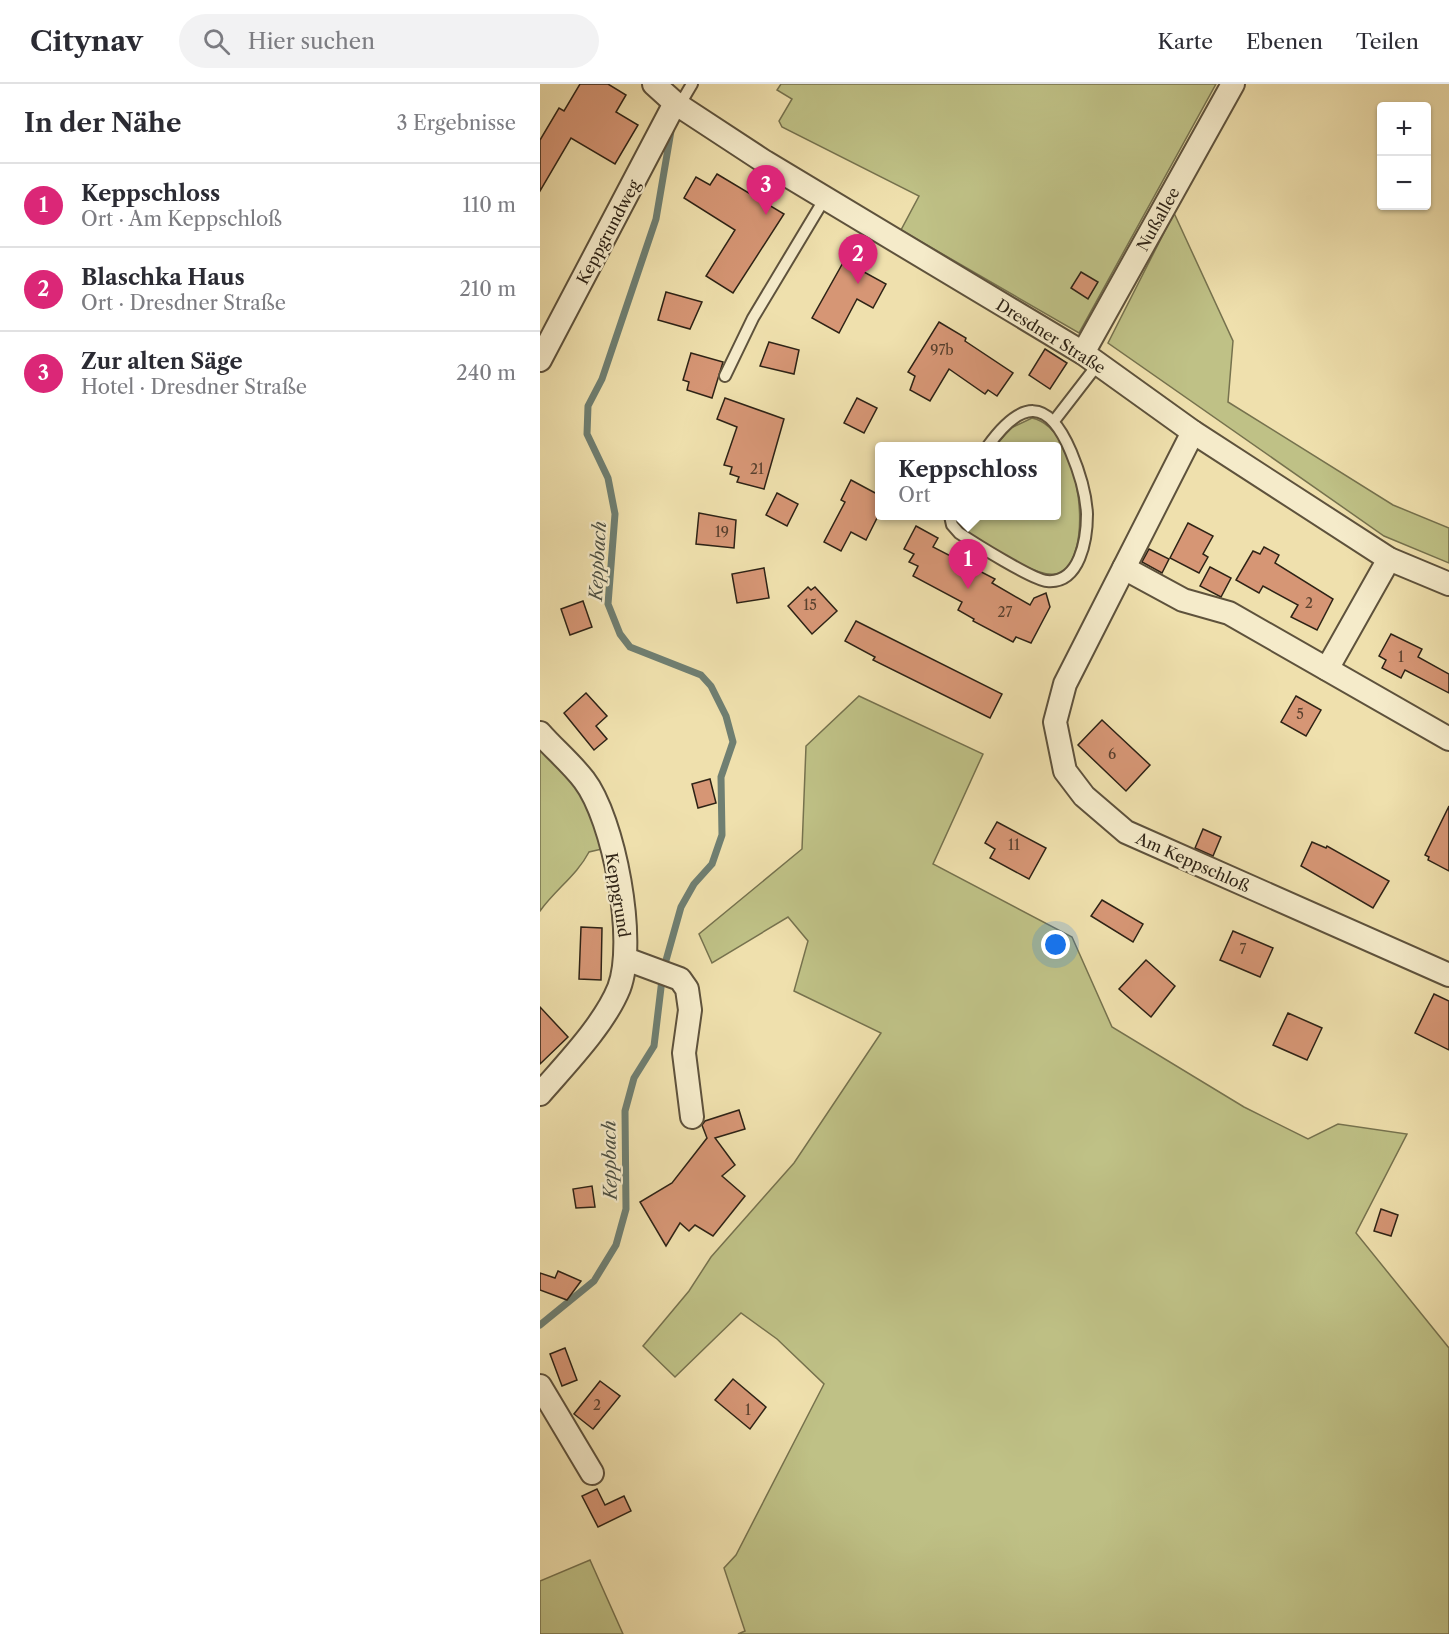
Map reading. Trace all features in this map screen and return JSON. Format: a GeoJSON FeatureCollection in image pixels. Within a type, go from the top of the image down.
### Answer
{"type":"FeatureCollection","features":[{"type":"Feature","properties":{"kind":"street","name":"Dresdner Straße"},"geometry":{"type":"LineString","coordinates":[[654,84],[677,104],[825,198],[1091,359],[1193,432],[1389,559],[1449,584]]}},
{"type":"Feature","properties":{"kind":"street","name":"Nußallee"},"geometry":{"type":"LineString","coordinates":[[1091,359],[1233,84]]}},
{"type":"Feature","properties":{"kind":"street","name":"Keppgrundweg"},"geometry":{"type":"LineString","coordinates":[[540,360],[677,104]]}},
{"type":"Feature","properties":{"kind":"street","name":"Am Keppschloß"},"geometry":{"type":"LineString","coordinates":[[1193,432],[1065,684],[1055,722],[1065,771],[1084,796],[1126,832],[1449,975]]}},
{"type":"Feature","properties":{"kind":"street"},"geometry":{"type":"LineString","coordinates":[[1327,669],[1389,559]]}},
{"type":"Feature","properties":{"kind":"street"},"geometry":{"type":"LineString","coordinates":[[1124,568],[1183,600],[1229,613],[1449,739]]}},
{"type":"Feature","properties":{"kind":"street","name":"Keppgrund"},"geometry":{"type":"LineString","coordinates":[[540,733],[585,781],[604,825],[620,882],[634,963],[606,1011],[576,1053],[540,1094]]}},
{"type":"Feature","properties":{"kind":"street"},"geometry":{"type":"LineString","coordinates":[[634,963],[680,979],[687,989],[690,1010],[684,1053],[692,1117]]}},
{"type":"Feature","properties":{"kind":"street"},"geometry":{"type":"LineString","coordinates":[[540,1386],[592,1473]]}},
{"type":"Feature","properties":{"kind":"lane"},"geometry":{"type":"LineString","coordinates":[[677,104],[692,84]]}},
{"type":"Feature","properties":{"kind":"lane"},"geometry":{"type":"LineString","coordinates":[[725,376],[753,318],[825,198]]}},
{"type":"Feature","properties":{"kind":"lane"},"geometry":{"type":"LineString","coordinates":[[1054,421],[1091,359]]}},
{"type":"Feature","properties":{"kind":"lane"},"geometry":{"type":"LineString","coordinates":[[951,520],[959,533],[1034,577],[1053,581],[1072,572],[1078,562],[1087,514],[1078,466],[1062,430],[1044,412],[1033,411],[1020,415],[1005,424],[992,442]]}},
{"type":"Feature","properties":{"kind":"green space"},"geometry":{"type":"Polygon","coordinates":[[[781,84],[1216,84],[1079,333],[901,230],[919,196],[782,127],[779,121],[792,99],[777,90],[781,84]]]}},
{"type":"Feature","properties":{"kind":"green space"},"geometry":{"type":"Polygon","coordinates":[[[1174,213],[1233,341],[1228,402],[1393,505],[1449,528],[1449,563],[1384,536],[1108,343],[1174,213]]]}},
{"type":"Feature","properties":{"kind":"green space"},"geometry":{"type":"Polygon","coordinates":[[[1032,418],[1050,428],[1060,442],[999,442],[1011,428],[1032,418]]]}},
{"type":"Feature","properties":{"kind":"green space"},"geometry":{"type":"Polygon","coordinates":[[[1061,443],[1073,471],[1078,498],[1079,525],[1076,549],[1068,566],[1055,574],[1036,571],[1001,553],[962,528],[958,520],[1061,520],[1061,443]]]}},
{"type":"Feature","properties":{"kind":"green space"},"geometry":{"type":"Polygon","coordinates":[[[859,696],[983,754],[933,864],[1072,937],[1112,1027],[1244,1107],[1308,1139],[1338,1124],[1407,1134],[1356,1233],[1449,1348],[1449,1634],[738,1634],[745,1631],[724,1568],[736,1555],[824,1384],[777,1339],[741,1313],[675,1377],[643,1346],[689,1291],[711,1257],[794,1163],[881,1033],[794,991],[808,941],[788,917],[712,963],[699,934],[802,849],[806,746],[859,696]]]}},
{"type":"Feature","properties":{"kind":"green space"},"geometry":{"type":"Polygon","coordinates":[[[540,743],[578,786],[595,824],[602,849],[589,852],[579,868],[540,911],[540,743]]]}},
{"type":"Feature","properties":{"kind":"green space"},"geometry":{"type":"Polygon","coordinates":[[[590,1560],[623,1634],[540,1634],[540,1581],[590,1560]]]}},
{"type":"Feature","properties":{"kind":"building"},"geometry":{"type":"Polygon","coordinates":[[[580,84],[608,84],[626,95],[616,112],[638,125],[615,164],[571,138],[540,191],[540,140],[559,108],[564,111],[580,84]]]}},
{"type":"Feature","properties":{"kind":"building"},"geometry":{"type":"Polygon","coordinates":[[[717,174],[784,214],[733,293],[706,276],[735,230],[684,198],[696,177],[710,185],[717,174]]]}},
{"type":"Feature","properties":{"kind":"building"},"geometry":{"type":"Polygon","coordinates":[[[844,261],[886,284],[873,308],[857,299],[839,333],[812,318],[844,261]]]}},
{"type":"Feature","properties":{"kind":"building"},"geometry":{"type":"Polygon","coordinates":[[[1081,272],[1098,282],[1088,299],[1071,288],[1081,272]]]}},
{"type":"Feature","properties":{"kind":"building"},"geometry":{"type":"Polygon","coordinates":[[[666,292],[702,302],[690,329],[658,320],[666,292]]]}},
{"type":"Feature","properties":{"kind":"building"},"geometry":{"type":"Polygon","coordinates":[[[939,322],[966,338],[965,341],[1013,373],[997,396],[988,390],[985,394],[949,369],[930,401],[910,390],[915,376],[908,372],[939,322]]]}},
{"type":"Feature","properties":{"kind":"building"},"geometry":{"type":"Polygon","coordinates":[[[769,342],[799,350],[794,374],[760,366],[769,342]]]}},
{"type":"Feature","properties":{"kind":"building"},"geometry":{"type":"Polygon","coordinates":[[[1045,349],[1067,363],[1050,389],[1029,375],[1045,349]]]}},
{"type":"Feature","properties":{"kind":"building"},"geometry":{"type":"Polygon","coordinates":[[[691,353],[723,362],[712,398],[687,390],[689,382],[683,380],[691,353]]]}},
{"type":"Feature","properties":{"kind":"building"},"geometry":{"type":"Polygon","coordinates":[[[725,398],[784,419],[764,489],[737,482],[739,477],[730,474],[732,467],[724,465],[737,427],[717,419],[725,398]]]}},
{"type":"Feature","properties":{"kind":"building"},"geometry":{"type":"Polygon","coordinates":[[[857,398],[877,408],[864,433],[844,423],[857,398]]]}},
{"type":"Feature","properties":{"kind":"building"},"geometry":{"type":"Polygon","coordinates":[[[851,480],[875,493],[876,520],[866,540],[851,532],[841,551],[824,542],[845,502],[841,500],[851,480]]]}},
{"type":"Feature","properties":{"kind":"building"},"geometry":{"type":"Polygon","coordinates":[[[777,493],[798,504],[787,526],[766,515],[777,493]]]}},
{"type":"Feature","properties":{"kind":"building"},"geometry":{"type":"Polygon","coordinates":[[[699,513],[736,520],[734,548],[696,544],[699,513]]]}},
{"type":"Feature","properties":{"kind":"building"},"geometry":{"type":"Polygon","coordinates":[[[1188,523],[1213,536],[1203,554],[1208,557],[1199,573],[1170,558],[1188,523]]]}},
{"type":"Feature","properties":{"kind":"building"},"geometry":{"type":"Polygon","coordinates":[[[916,526],[938,538],[933,547],[995,579],[992,583],[1030,605],[1034,598],[1046,593],[1050,607],[1031,643],[1016,637],[1013,642],[973,621],[974,619],[958,610],[962,602],[913,576],[918,566],[909,562],[914,554],[904,549],[916,526]]]}},
{"type":"Feature","properties":{"kind":"building"},"geometry":{"type":"Polygon","coordinates":[[[1264,547],[1279,555],[1275,563],[1333,599],[1317,630],[1291,617],[1298,605],[1263,586],[1259,593],[1236,580],[1253,551],[1260,554],[1264,547]]]}},
{"type":"Feature","properties":{"kind":"building"},"geometry":{"type":"Polygon","coordinates":[[[1149,549],[1169,559],[1162,573],[1142,562],[1149,549]]]}},
{"type":"Feature","properties":{"kind":"building"},"geometry":{"type":"Polygon","coordinates":[[[1210,567],[1231,578],[1221,597],[1200,586],[1210,567]]]}},
{"type":"Feature","properties":{"kind":"building"},"geometry":{"type":"Polygon","coordinates":[[[764,568],[769,598],[737,603],[732,574],[764,568]]]}},
{"type":"Feature","properties":{"kind":"building"},"geometry":{"type":"Polygon","coordinates":[[[808,587],[811,590],[815,587],[837,611],[812,634],[788,606],[808,587]]]}},
{"type":"Feature","properties":{"kind":"building"},"geometry":{"type":"Polygon","coordinates":[[[583,601],[592,627],[570,635],[561,609],[583,601]]]}},
{"type":"Feature","properties":{"kind":"building"},"geometry":{"type":"Polygon","coordinates":[[[856,621],[1002,694],[990,718],[873,660],[875,657],[845,641],[856,621]]]}},
{"type":"Feature","properties":{"kind":"building"},"geometry":{"type":"Polygon","coordinates":[[[1391,634],[1422,649],[1418,657],[1449,674],[1449,693],[1405,670],[1401,678],[1382,668],[1386,660],[1379,656],[1391,634]]]}},
{"type":"Feature","properties":{"kind":"building"},"geometry":{"type":"Polygon","coordinates":[[[586,693],[607,716],[596,726],[607,739],[594,750],[564,713],[586,693]]]}},
{"type":"Feature","properties":{"kind":"building"},"geometry":{"type":"Polygon","coordinates":[[[1296,696],[1321,710],[1306,736],[1281,722],[1296,696]]]}},
{"type":"Feature","properties":{"kind":"building"},"geometry":{"type":"Polygon","coordinates":[[[1102,720],[1150,765],[1126,791],[1078,745],[1102,720]]]}},
{"type":"Feature","properties":{"kind":"building"},"geometry":{"type":"Polygon","coordinates":[[[710,779],[716,803],[698,808],[692,784],[710,779]]]}},
{"type":"Feature","properties":{"kind":"building"},"geometry":{"type":"Polygon","coordinates":[[[1449,806],[1449,871],[1428,860],[1429,857],[1425,855],[1449,806]]]}},
{"type":"Feature","properties":{"kind":"building"},"geometry":{"type":"Polygon","coordinates":[[[997,822],[1046,848],[1029,879],[990,858],[995,849],[985,843],[997,822]]]}},
{"type":"Feature","properties":{"kind":"building"},"geometry":{"type":"Polygon","coordinates":[[[1203,829],[1221,837],[1213,856],[1195,848],[1203,829]]]}},
{"type":"Feature","properties":{"kind":"building"},"geometry":{"type":"Polygon","coordinates":[[[1312,842],[1326,848],[1327,846],[1389,881],[1373,908],[1301,866],[1312,842]]]}},
{"type":"Feature","properties":{"kind":"building"},"geometry":{"type":"Polygon","coordinates":[[[1102,900],[1143,924],[1133,942],[1091,916],[1102,900]]]}},
{"type":"Feature","properties":{"kind":"building"},"geometry":{"type":"Polygon","coordinates":[[[581,927],[602,928],[601,980],[579,979],[581,927]]]}},
{"type":"Feature","properties":{"kind":"building"},"geometry":{"type":"Polygon","coordinates":[[[1233,931],[1273,948],[1260,977],[1220,960],[1233,931]]]}},
{"type":"Feature","properties":{"kind":"building"},"geometry":{"type":"Polygon","coordinates":[[[1146,960],[1175,986],[1151,1017],[1119,989],[1146,960]]]}},
{"type":"Feature","properties":{"kind":"building"},"geometry":{"type":"Polygon","coordinates":[[[1434,994],[1449,1001],[1449,1050],[1415,1033],[1434,994]]]}},
{"type":"Feature","properties":{"kind":"building"},"geometry":{"type":"Polygon","coordinates":[[[540,1007],[568,1037],[540,1064],[540,1007]]]}},
{"type":"Feature","properties":{"kind":"building"},"geometry":{"type":"Polygon","coordinates":[[[1288,1013],[1322,1028],[1307,1060],[1273,1045],[1288,1013]]]}},
{"type":"Feature","properties":{"kind":"building"},"geometry":{"type":"Polygon","coordinates":[[[739,1110],[745,1129],[715,1138],[735,1165],[722,1176],[745,1196],[713,1236],[695,1225],[689,1231],[680,1223],[666,1246],[640,1202],[672,1183],[707,1138],[702,1125],[705,1121],[739,1110]]]}},
{"type":"Feature","properties":{"kind":"building"},"geometry":{"type":"Polygon","coordinates":[[[592,1186],[595,1207],[576,1208],[573,1189],[592,1186]]]}},
{"type":"Feature","properties":{"kind":"building"},"geometry":{"type":"Polygon","coordinates":[[[1381,1209],[1398,1215],[1391,1236],[1374,1231],[1381,1209]]]}},
{"type":"Feature","properties":{"kind":"building"},"geometry":{"type":"Polygon","coordinates":[[[558,1271],[581,1281],[567,1300],[540,1290],[540,1273],[555,1278],[558,1271]]]}},
{"type":"Feature","properties":{"kind":"building"},"geometry":{"type":"Polygon","coordinates":[[[565,1348],[577,1380],[562,1386],[550,1354],[565,1348]]]}},
{"type":"Feature","properties":{"kind":"building"},"geometry":{"type":"Polygon","coordinates":[[[733,1379],[766,1407],[750,1429],[715,1400],[733,1379]]]}},
{"type":"Feature","properties":{"kind":"building"},"geometry":{"type":"Polygon","coordinates":[[[600,1381],[620,1396],[593,1429],[574,1414],[600,1381]]]}},
{"type":"Feature","properties":{"kind":"building"},"geometry":{"type":"Polygon","coordinates":[[[597,1489],[605,1505],[624,1496],[631,1511],[598,1527],[582,1496],[597,1489]]]}},
{"type":"Feature","properties":{"kind":"waterway","name":"Keppbach"},"geometry":{"type":"LineString","coordinates":[[540,1325],[594,1281],[616,1245],[626,1209],[625,1111],[634,1078],[654,1046],[663,971],[681,907],[694,884],[712,864],[722,835],[721,777],[733,742],[726,716],[711,686],[701,675],[630,647],[620,634],[608,604],[615,514],[608,478],[587,434],[588,406],[602,379],[656,219],[671,131]]}},
{"type":"Feature","properties":{"kind":"place","name":"Zur alten Säge"},"geometry":{"type":"Point","coordinates":[766,215]}},
{"type":"Feature","properties":{"kind":"place","name":"Blaschka Haus"},"geometry":{"type":"Point","coordinates":[858,284]}},
{"type":"Feature","properties":{"kind":"place","name":"Keppschloss"},"geometry":{"type":"Point","coordinates":[968,589]}}]}
